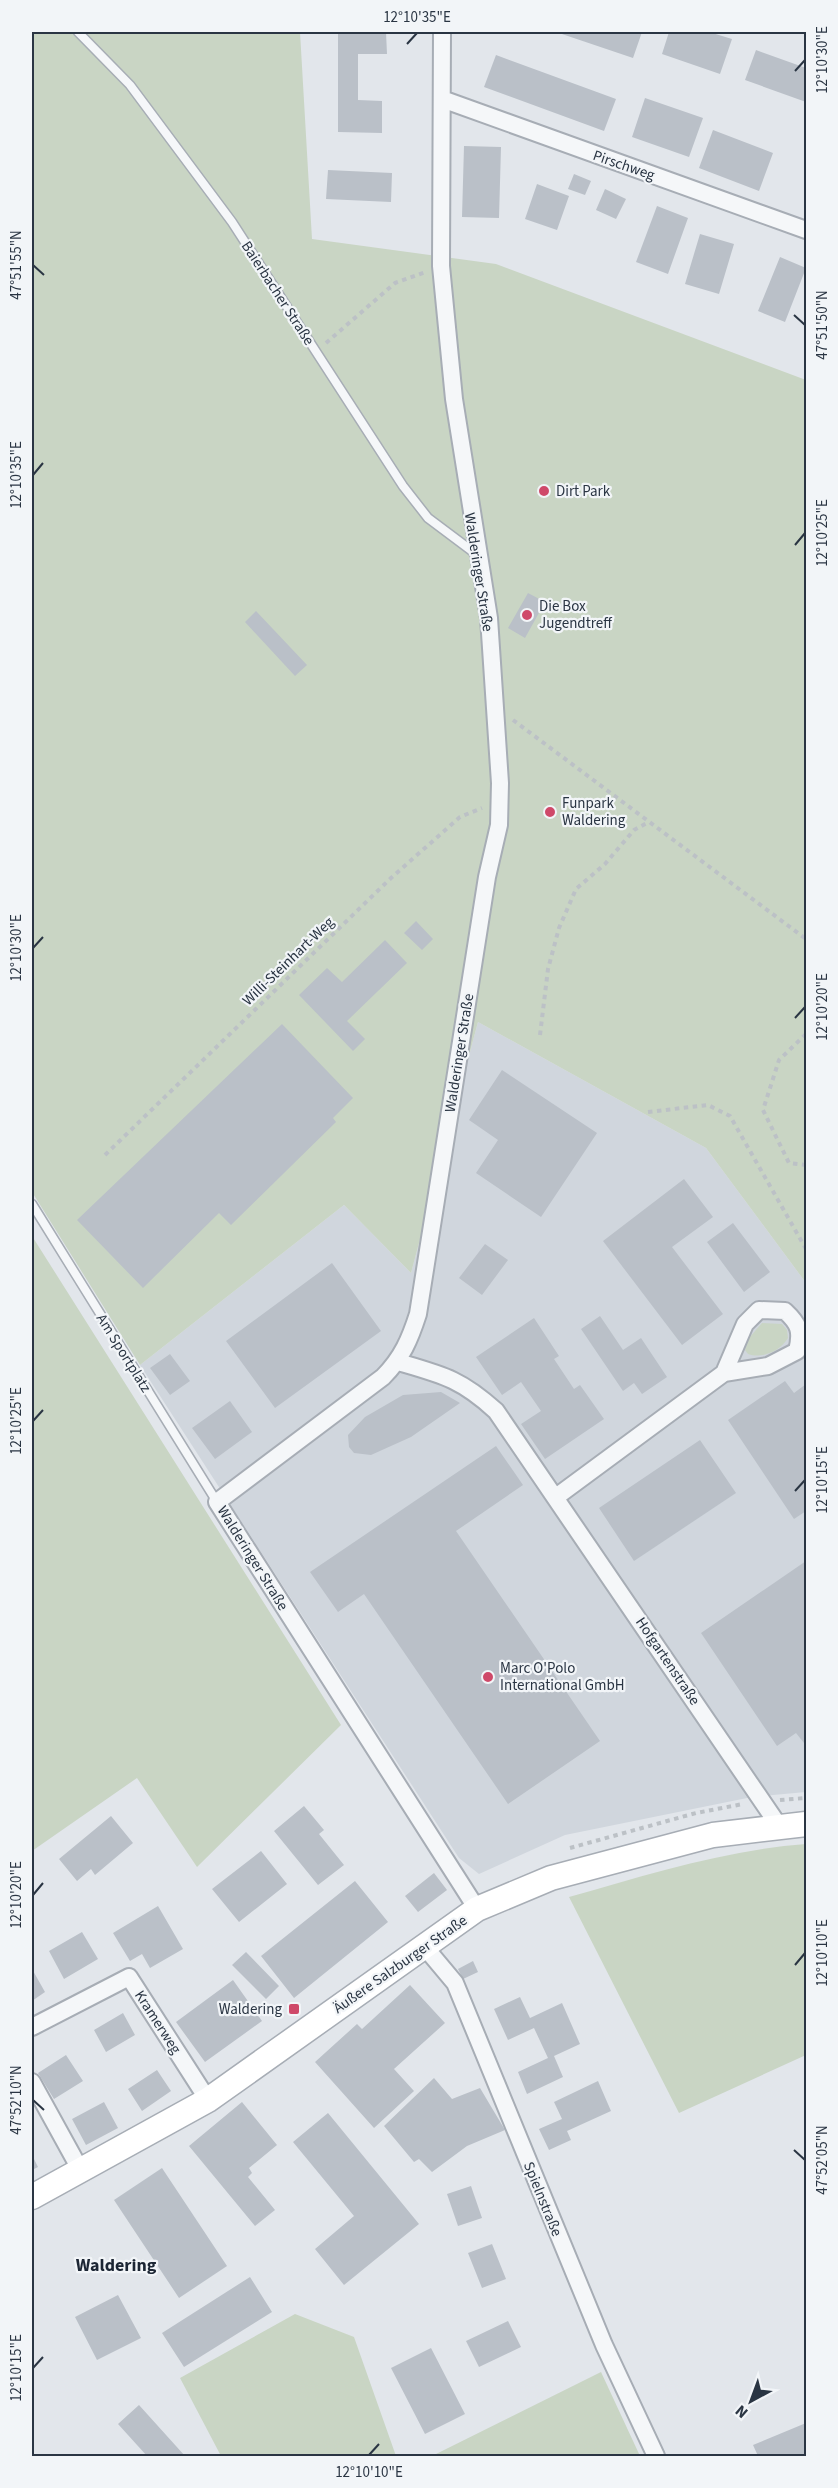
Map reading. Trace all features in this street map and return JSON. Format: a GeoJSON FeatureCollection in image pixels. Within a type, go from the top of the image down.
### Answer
{"type":"FeatureCollection","features":[{"type":"Feature","properties":{"kind":"main road","name":"Äußere Salzburger Straße"},"geometry":{"type":"LineString","coordinates":[[32,2197],[207,2100],[477,1909],[551,1878],[713,1835],[807,1824]]}},
{"type":"Feature","properties":{"kind":"street","name":"Walderinger Straße"},"geometry":{"type":"LineString","coordinates":[[442,32],[441,267],[454,399],[476,554],[489,618],[500,801],[499,825],[487,877],[418,1314],[408,1344],[398,1362],[384,1377],[217,1502],[477,1909]]}},
{"type":"Feature","properties":{"kind":"street","name":"Pirschweg"},"geometry":{"type":"LineString","coordinates":[[442,99],[807,230]]}},
{"type":"Feature","properties":{"kind":"street"},"geometry":{"type":"LineString","coordinates":[[556,1497],[724,1373],[768,1366],[797,1351],[800,1336],[798,1324],[785,1311],[759,1310],[745,1324],[724,1373]]}},
{"type":"Feature","properties":{"kind":"street","name":"Hofgartenstraße"},"geometry":{"type":"LineString","coordinates":[[398,1362],[448,1377],[472,1389],[496,1411],[778,1826]]}},
{"type":"Feature","properties":{"kind":"street","name":"Spielnstraße"},"geometry":{"type":"LineString","coordinates":[[424,1946],[455,1983],[604,2345],[656,2457]]}},
{"type":"Feature","properties":{"kind":"street","name":"Kramerweg"},"geometry":{"type":"LineString","coordinates":[[32,2027],[129,1977],[207,2100]]}},
{"type":"Feature","properties":{"kind":"street"},"geometry":{"type":"LineString","coordinates":[[32,2082],[81,2171]]}},
{"type":"Feature","properties":{"kind":"lane","name":"Baierbacher Straße"},"geometry":{"type":"LineString","coordinates":[[78,32],[130,85],[232,222],[403,486],[428,518],[476,554]]}},
{"type":"Feature","properties":{"kind":"lane","name":"Am Sportplatz"},"geometry":{"type":"LineString","coordinates":[[32,1204],[217,1502]]}},
{"type":"Feature","properties":{"kind":"path"},"geometry":{"type":"LineString","coordinates":[[316,352],[395,283],[441,267]]}},
{"type":"Feature","properties":{"kind":"path"},"geometry":{"type":"LineString","coordinates":[[493,705],[647,823],[807,939]]}},
{"type":"Feature","properties":{"kind":"path","name":"Willi-Steinhart-Weg"},"geometry":{"type":"LineString","coordinates":[[105,1155],[391,878],[460,817],[500,801]]}},
{"type":"Feature","properties":{"kind":"path"},"geometry":{"type":"LineString","coordinates":[[540,1035],[548,969],[559,928],[576,889],[605,864],[634,830],[647,823]]}},
{"type":"Feature","properties":{"kind":"path"},"geometry":{"type":"LineString","coordinates":[[807,1034],[779,1060],[763,1110],[789,1163],[807,1165]]}},
{"type":"Feature","properties":{"kind":"path"},"geometry":{"type":"LineString","coordinates":[[648,1112],[708,1105],[730,1116],[807,1249]]}},
{"type":"Feature","properties":{"kind":"shaded area"},"geometry":{"type":"Polygon","coordinates":[[[478,1022],[706,1148],[806,1283],[806,1792],[752,1797],[565,1835],[479,1874],[459,1858],[140,1365],[344,1205],[411,1273],[478,1022]]]}},
{"type":"Feature","properties":{"kind":"green space"},"geometry":{"type":"Polygon","coordinates":[[[32,32],[300,32],[312,239],[496,264],[806,380],[806,1283],[706,1148],[478,1022],[411,1273],[344,1205],[140,1365],[32,1192],[32,32]]]}},
{"type":"Feature","properties":{"kind":"green space"},"geometry":{"type":"Polygon","coordinates":[[[32,1236],[341,1725],[197,1867],[137,1778],[32,1851],[32,1236]]]}},
{"type":"Feature","properties":{"kind":"green space"},"geometry":{"type":"Polygon","coordinates":[[[762,1323],[782,1324],[787,1330],[788,1338],[771,1353],[748,1354],[745,1350],[749,1338],[762,1323]]]}},
{"type":"Feature","properties":{"kind":"green space"},"geometry":{"type":"Polygon","coordinates":[[[806,1844],[806,2055],[679,2113],[569,1897],[716,1858],[806,1844]]]}},
{"type":"Feature","properties":{"kind":"green space"},"geometry":{"type":"Polygon","coordinates":[[[295,2314],[354,2337],[396,2456],[221,2456],[180,2378],[295,2314]]]}},
{"type":"Feature","properties":{"kind":"green space"},"geometry":{"type":"Polygon","coordinates":[[[601,2372],[640,2456],[432,2456],[601,2372]]]}},
{"type":"Feature","properties":{"kind":"building"},"geometry":{"type":"Polygon","coordinates":[[[338,32],[386,32],[387,54],[358,54],[358,100],[382,101],[382,133],[338,132],[338,32]]]}},
{"type":"Feature","properties":{"kind":"building"},"geometry":{"type":"Polygon","coordinates":[[[556,32],[642,32],[633,58],[556,32]]]}},
{"type":"Feature","properties":{"kind":"building"},"geometry":{"type":"Polygon","coordinates":[[[669,32],[709,32],[732,39],[720,74],[662,54],[669,32]]]}},
{"type":"Feature","properties":{"kind":"building"},"geometry":{"type":"Polygon","coordinates":[[[756,50],[806,68],[806,102],[745,80],[756,50]]]}},
{"type":"Feature","properties":{"kind":"building"},"geometry":{"type":"Polygon","coordinates":[[[496,55],[616,99],[604,131],[484,87],[496,55]]]}},
{"type":"Feature","properties":{"kind":"building"},"geometry":{"type":"Polygon","coordinates":[[[645,98],[703,118],[689,157],[632,137],[645,98]]]}},
{"type":"Feature","properties":{"kind":"building"},"geometry":{"type":"Polygon","coordinates":[[[713,130],[773,153],[759,191],[699,168],[713,130]]]}},
{"type":"Feature","properties":{"kind":"building"},"geometry":{"type":"Polygon","coordinates":[[[464,146],[501,147],[499,218],[462,217],[464,146]]]}},
{"type":"Feature","properties":{"kind":"building"},"geometry":{"type":"Polygon","coordinates":[[[328,170],[392,173],[391,202],[326,199],[328,170]]]}},
{"type":"Feature","properties":{"kind":"building"},"geometry":{"type":"Polygon","coordinates":[[[574,174],[591,181],[585,195],[568,189],[574,174]]]}},
{"type":"Feature","properties":{"kind":"building"},"geometry":{"type":"Polygon","coordinates":[[[537,184],[569,196],[557,230],[525,219],[537,184]]]}},
{"type":"Feature","properties":{"kind":"building"},"geometry":{"type":"Polygon","coordinates":[[[605,189],[626,199],[616,219],[596,210],[605,189]]]}},
{"type":"Feature","properties":{"kind":"building"},"geometry":{"type":"Polygon","coordinates":[[[657,206],[688,218],[668,274],[636,262],[657,206]]]}},
{"type":"Feature","properties":{"kind":"building"},"geometry":{"type":"Polygon","coordinates":[[[700,234],[734,244],[719,294],[685,284],[700,234]]]}},
{"type":"Feature","properties":{"kind":"building"},"geometry":{"type":"Polygon","coordinates":[[[780,257],[806,268],[785,322],[758,311],[780,257]]]}},
{"type":"Feature","properties":{"kind":"building","name":"Die Box Jugendtreff"},"geometry":{"type":"Polygon","coordinates":[[[528,593],[545,602],[525,638],[508,628],[528,593]]]}},
{"type":"Feature","properties":{"kind":"building"},"geometry":{"type":"Polygon","coordinates":[[[256,611],[307,665],[295,676],[245,622],[256,611]]]}},
{"type":"Feature","properties":{"kind":"building"},"geometry":{"type":"Polygon","coordinates":[[[416,921],[433,939],[422,950],[404,933],[416,921]]]}},
{"type":"Feature","properties":{"kind":"building"},"geometry":{"type":"Polygon","coordinates":[[[385,940],[407,963],[347,1021],[365,1039],[353,1051],[299,995],[327,968],[342,982],[385,940]]]}},
{"type":"Feature","properties":{"kind":"building"},"geometry":{"type":"Polygon","coordinates":[[[282,1024],[353,1098],[333,1118],[336,1122],[231,1225],[219,1213],[143,1288],[77,1220],[282,1024]]]}},
{"type":"Feature","properties":{"kind":"building"},"geometry":{"type":"Polygon","coordinates":[[[502,1070],[597,1133],[541,1217],[476,1173],[498,1140],[469,1120],[502,1070]]]}},
{"type":"Feature","properties":{"kind":"building"},"geometry":{"type":"Polygon","coordinates":[[[684,1179],[713,1217],[672,1247],[723,1314],[682,1345],[603,1241],[684,1179]]]}},
{"type":"Feature","properties":{"kind":"building"},"geometry":{"type":"Polygon","coordinates":[[[733,1223],[770,1272],[744,1292],[707,1242],[733,1223]]]}},
{"type":"Feature","properties":{"kind":"building"},"geometry":{"type":"Polygon","coordinates":[[[485,1244],[508,1260],[482,1295],[459,1278],[485,1244]]]}},
{"type":"Feature","properties":{"kind":"building"},"geometry":{"type":"Polygon","coordinates":[[[332,1263],[381,1331],[275,1408],[226,1341],[332,1263]]]}},
{"type":"Feature","properties":{"kind":"building"},"geometry":{"type":"Polygon","coordinates":[[[600,1316],[623,1350],[641,1338],[667,1377],[642,1394],[634,1383],[623,1391],[581,1329],[600,1316]]]}},
{"type":"Feature","properties":{"kind":"building"},"geometry":{"type":"Polygon","coordinates":[[[534,1318],[559,1356],[554,1359],[574,1389],[580,1385],[604,1419],[545,1459],[521,1424],[541,1411],[521,1382],[502,1395],[476,1357],[534,1318]]]}},
{"type":"Feature","properties":{"kind":"building"},"geometry":{"type":"Polygon","coordinates":[[[170,1354],[190,1381],[170,1395],[150,1368],[170,1354]]]}},
{"type":"Feature","properties":{"kind":"building"},"geometry":{"type":"Polygon","coordinates":[[[785,1381],[794,1393],[806,1384],[806,1511],[794,1519],[728,1420],[785,1381]]]}},
{"type":"Feature","properties":{"kind":"building"},"geometry":{"type":"Polygon","coordinates":[[[441,1392],[460,1403],[411,1437],[371,1455],[354,1453],[349,1447],[348,1435],[365,1417],[403,1395],[441,1392]]]}},
{"type":"Feature","properties":{"kind":"building"},"geometry":{"type":"Polygon","coordinates":[[[230,1401],[252,1432],[215,1459],[192,1428],[230,1401]]]}},
{"type":"Feature","properties":{"kind":"building"},"geometry":{"type":"Polygon","coordinates":[[[700,1440],[736,1493],[634,1561],[599,1508],[700,1440]]]}},
{"type":"Feature","properties":{"kind":"building","name":"Marc O'Polo International GmbH"},"geometry":{"type":"Polygon","coordinates":[[[496,1446],[523,1485],[456,1531],[600,1741],[508,1804],[364,1594],[338,1612],[310,1572],[496,1446]]]}},
{"type":"Feature","properties":{"kind":"building"},"geometry":{"type":"Polygon","coordinates":[[[806,1561],[806,1741],[804,1743],[796,1733],[777,1746],[701,1633],[806,1561]]]}},
{"type":"Feature","properties":{"kind":"building"},"geometry":{"type":"Polygon","coordinates":[[[304,1806],[324,1830],[319,1834],[344,1865],[318,1885],[274,1831],[304,1806]]]}},
{"type":"Feature","properties":{"kind":"building"},"geometry":{"type":"Polygon","coordinates":[[[111,1816],[133,1843],[95,1875],[91,1869],[77,1881],[59,1859],[111,1816]]]}},
{"type":"Feature","properties":{"kind":"building"},"geometry":{"type":"Polygon","coordinates":[[[261,1851],[287,1884],[239,1922],[212,1889],[261,1851]]]}},
{"type":"Feature","properties":{"kind":"building"},"geometry":{"type":"Polygon","coordinates":[[[434,1873],[447,1890],[418,1912],[405,1896],[434,1873]]]}},
{"type":"Feature","properties":{"kind":"building"},"geometry":{"type":"Polygon","coordinates":[[[355,1881],[388,1922],[294,1998],[261,1956],[355,1881]]]}},
{"type":"Feature","properties":{"kind":"building"},"geometry":{"type":"Polygon","coordinates":[[[158,1906],[183,1949],[150,1968],[142,1954],[130,1961],[113,1933],[158,1906]]]}},
{"type":"Feature","properties":{"kind":"building"},"geometry":{"type":"Polygon","coordinates":[[[82,1932],[98,1959],[64,1979],[49,1951],[82,1932]]]}},
{"type":"Feature","properties":{"kind":"building"},"geometry":{"type":"Polygon","coordinates":[[[246,1952],[279,1986],[266,1999],[232,1965],[246,1952]]]}},
{"type":"Feature","properties":{"kind":"building"},"geometry":{"type":"Polygon","coordinates":[[[473,1961],[478,1972],[463,1979],[458,1969],[473,1961]]]}},
{"type":"Feature","properties":{"kind":"building"},"geometry":{"type":"Polygon","coordinates":[[[32,1969],[45,1992],[32,2001],[32,1969]]]}},
{"type":"Feature","properties":{"kind":"building"},"geometry":{"type":"Polygon","coordinates":[[[233,1980],[262,2021],[205,2062],[176,2022],[233,1980]]]}},
{"type":"Feature","properties":{"kind":"building"},"geometry":{"type":"Polygon","coordinates":[[[410,1985],[445,2023],[394,2069],[414,2091],[374,2128],[315,2062],[357,2024],[362,2029],[410,1985]]]}},
{"type":"Feature","properties":{"kind":"building"},"geometry":{"type":"Polygon","coordinates":[[[520,1997],[530,2018],[562,2003],[580,2044],[554,2056],[563,2077],[527,2094],[518,2072],[548,2058],[534,2028],[508,2040],[494,2009],[520,1997]]]}},
{"type":"Feature","properties":{"kind":"building"},"geometry":{"type":"Polygon","coordinates":[[[123,2013],[135,2035],[106,2052],[94,2030],[123,2013]]]}},
{"type":"Feature","properties":{"kind":"building"},"geometry":{"type":"Polygon","coordinates":[[[66,2055],[83,2081],[54,2099],[38,2073],[66,2055]]]}},
{"type":"Feature","properties":{"kind":"building"},"geometry":{"type":"Polygon","coordinates":[[[157,2070],[171,2091],[142,2111],[128,2089],[157,2070]]]}},
{"type":"Feature","properties":{"kind":"building"},"geometry":{"type":"Polygon","coordinates":[[[434,2078],[452,2099],[480,2088],[505,2130],[467,2146],[432,2172],[419,2159],[414,2162],[384,2126],[434,2078]]]}},
{"type":"Feature","properties":{"kind":"building"},"geometry":{"type":"Polygon","coordinates":[[[598,2081],[611,2111],[567,2131],[571,2140],[549,2150],[539,2129],[562,2119],[554,2102],[598,2081]]]}},
{"type":"Feature","properties":{"kind":"building"},"geometry":{"type":"Polygon","coordinates":[[[104,2102],[118,2128],[86,2145],[72,2119],[104,2102]]]}},
{"type":"Feature","properties":{"kind":"building"},"geometry":{"type":"Polygon","coordinates":[[[242,2102],[277,2145],[249,2168],[252,2173],[248,2177],[275,2210],[255,2226],[189,2146],[242,2102]]]}},
{"type":"Feature","properties":{"kind":"building"},"geometry":{"type":"Polygon","coordinates":[[[328,2113],[419,2224],[344,2285],[315,2249],[354,2216],[293,2142],[328,2113]]]}},
{"type":"Feature","properties":{"kind":"building"},"geometry":{"type":"Polygon","coordinates":[[[32,2155],[38,2167],[32,2170],[32,2155]]]}},
{"type":"Feature","properties":{"kind":"building"},"geometry":{"type":"Polygon","coordinates":[[[162,2168],[227,2266],[179,2298],[114,2200],[162,2168]]]}},
{"type":"Feature","properties":{"kind":"building"},"geometry":{"type":"Polygon","coordinates":[[[471,2186],[482,2218],[458,2226],[447,2194],[471,2186]]]}},
{"type":"Feature","properties":{"kind":"building"},"geometry":{"type":"Polygon","coordinates":[[[492,2244],[506,2279],[482,2288],[468,2253],[492,2244]]]}},
{"type":"Feature","properties":{"kind":"building"},"geometry":{"type":"Polygon","coordinates":[[[250,2277],[272,2312],[184,2367],[162,2333],[250,2277]]]}},
{"type":"Feature","properties":{"kind":"building"},"geometry":{"type":"Polygon","coordinates":[[[118,2295],[141,2338],[97,2360],[75,2317],[118,2295]]]}},
{"type":"Feature","properties":{"kind":"building"},"geometry":{"type":"Polygon","coordinates":[[[508,2321],[521,2347],[479,2367],[466,2341],[508,2321]]]}},
{"type":"Feature","properties":{"kind":"building"},"geometry":{"type":"Polygon","coordinates":[[[431,2348],[465,2414],[425,2434],[391,2368],[431,2348]]]}},
{"type":"Feature","properties":{"kind":"building"},"geometry":{"type":"Polygon","coordinates":[[[139,2405],[185,2456],[147,2456],[118,2424],[139,2405]]]}},
{"type":"Feature","properties":{"kind":"building"},"geometry":{"type":"Polygon","coordinates":[[[806,2423],[806,2456],[758,2456],[753,2445],[806,2423]]]}},
{"type":"Feature","properties":{"kind":"place","name":"Dirt Park"},"geometry":{"type":"Point","coordinates":[544,491]}},
{"type":"Feature","properties":{"kind":"place","name":"Die Box Jugendtreff"},"geometry":{"type":"Point","coordinates":[527,615]}},
{"type":"Feature","properties":{"kind":"place","name":"Funpark Waldering"},"geometry":{"type":"Point","coordinates":[550,812]}},
{"type":"Feature","properties":{"kind":"place","name":"Marc O'Polo International GmbH"},"geometry":{"type":"Point","coordinates":[488,1677]}},
{"type":"Feature","properties":{"kind":"place","name":"Waldering"},"geometry":{"type":"Point","coordinates":[294,2009]}},
{"type":"Feature","properties":{"kind":"district","name":"Waldering"},"geometry":{"type":"Point","coordinates":[116,2265]}}]}
